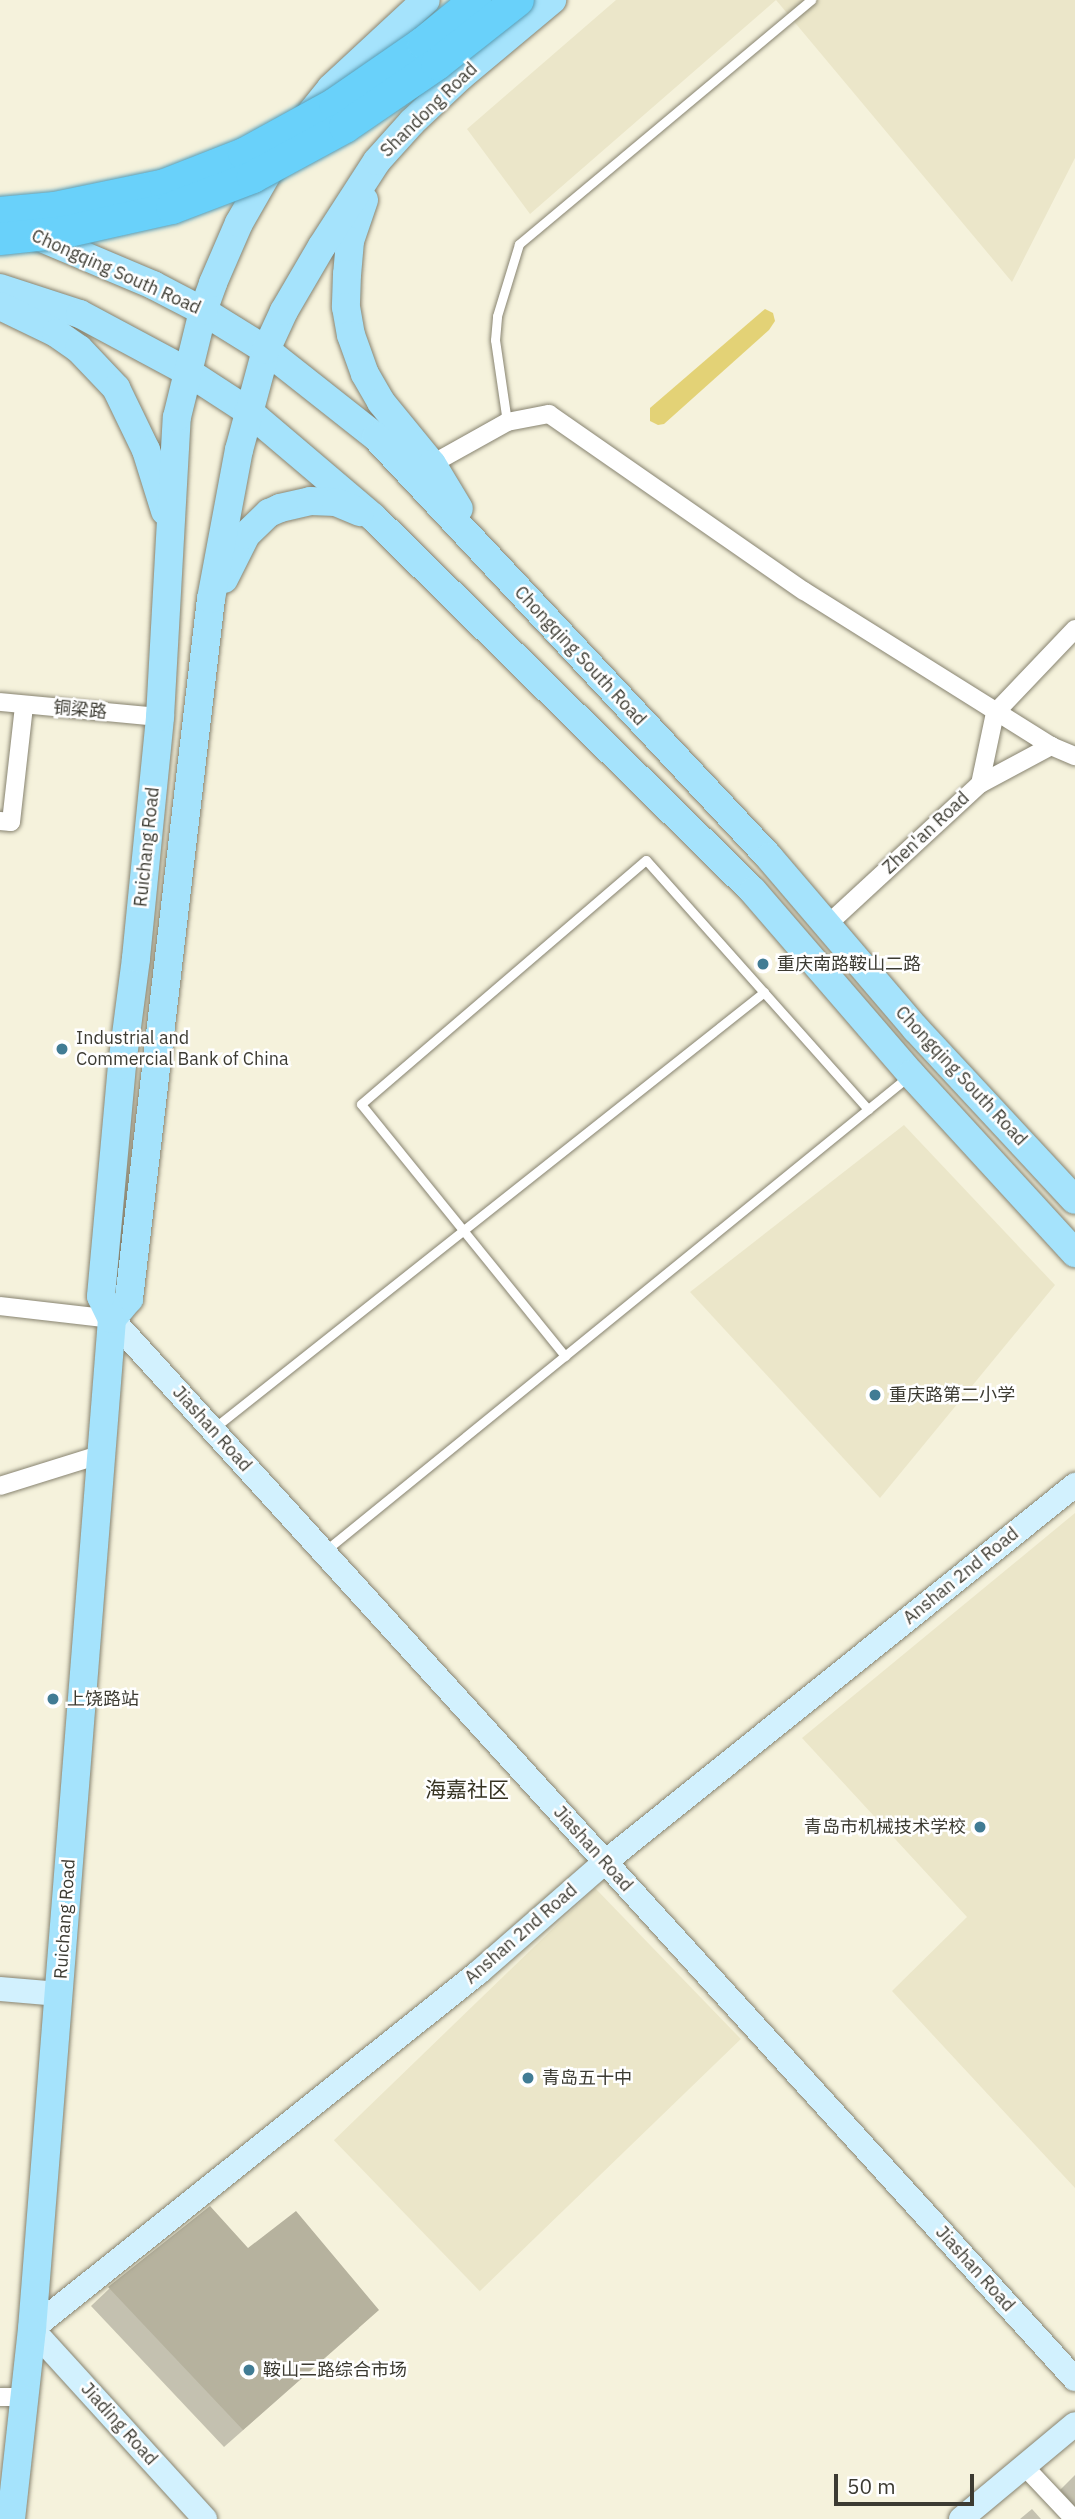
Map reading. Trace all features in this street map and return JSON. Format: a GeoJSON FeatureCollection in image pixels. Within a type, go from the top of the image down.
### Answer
{"type":"FeatureCollection","features":[{"type":"Feature","properties":{"kind":"highway"},"geometry":{"type":"LineString","coordinates":[[0,211],[55,208],[165,185],[244,154],[335,104],[423,43],[477,0]]}},
{"type":"Feature","properties":{"kind":"highway"},"geometry":{"type":"LineString","coordinates":[[0,239],[65,232],[172,208],[253,177],[345,127],[437,64],[517,0]]}},
{"type":"Feature","properties":{"kind":"main road"},"geometry":{"type":"LineString","coordinates":[[0,211],[50,217],[82,217],[156,202],[181,192],[276,138],[426,0]]}},
{"type":"Feature","properties":{"kind":"main road","name":"Shandong Road"},"geometry":{"type":"LineString","coordinates":[[248,411],[266,350],[284,311],[321,246],[377,161],[412,122],[461,76],[552,0]]}},
{"type":"Feature","properties":{"kind":"main road"},"geometry":{"type":"LineString","coordinates":[[188,372],[203,311],[239,223],[263,177],[331,88]]}},
{"type":"Feature","properties":{"kind":"main road"},"geometry":{"type":"LineString","coordinates":[[377,161],[350,241],[346,307],[351,335],[365,373],[381,402],[432,464],[488,557]]}},
{"type":"Feature","properties":{"kind":"main road","name":"Chongqing South Road"},"geometry":{"type":"LineString","coordinates":[[0,220],[153,285],[203,311],[266,350],[376,437],[769,858],[916,1029],[1075,1200]]}},
{"type":"Feature","properties":{"kind":"main road","name":"Chongqing South Road"},"geometry":{"type":"LineString","coordinates":[[0,288],[80,314],[188,372],[248,411],[373,517],[752,891],[911,1074],[1075,1253]]}},
{"type":"Feature","properties":{"kind":"main road"},"geometry":{"type":"LineString","coordinates":[[0,306],[56,333],[79,349],[116,388],[146,450],[169,526]]}},
{"type":"Feature","properties":{"kind":"main road","name":"Ruichang Road"},"geometry":{"type":"LineString","coordinates":[[11,2519],[12,2397],[32,2329],[112,1319],[101,1296],[122,1065],[136,958],[160,717],[177,417],[188,372]]}},
{"type":"Feature","properties":{"kind":"main road","name":"Ruichang Road"},"geometry":{"type":"LineString","coordinates":[[112,1319],[129,1299],[211,600],[248,411]]}},
{"type":"Feature","properties":{"kind":"main road"},"geometry":{"type":"LineString","coordinates":[[211,600],[246,535],[269,513],[310,500],[336,502],[373,517]]}},
{"type":"Feature","properties":{"kind":"street"},"geometry":{"type":"LineString","coordinates":[[432,464],[507,422],[549,414],[804,591],[995,713],[1051,746],[1075,756]]}},
{"type":"Feature","properties":{"kind":"street"},"geometry":{"type":"LineString","coordinates":[[995,713],[1075,629]]}},
{"type":"Feature","properties":{"kind":"street","name":"铜梁路"},"geometry":{"type":"LineString","coordinates":[[0,702],[160,717]]}},
{"type":"Feature","properties":{"kind":"street"},"geometry":{"type":"LineString","coordinates":[[0,821],[11,822],[24,706]]}},
{"type":"Feature","properties":{"kind":"street","name":"Zhen'an Road"},"geometry":{"type":"LineString","coordinates":[[827,925],[980,784],[995,713]]}},
{"type":"Feature","properties":{"kind":"street"},"geometry":{"type":"LineString","coordinates":[[980,784],[1051,746]]}},
{"type":"Feature","properties":{"kind":"street"},"geometry":{"type":"LineString","coordinates":[[0,1306],[112,1319]]}},
{"type":"Feature","properties":{"kind":"street","name":"Jiashan Road"},"geometry":{"type":"LineString","coordinates":[[112,1319],[1075,2379]]}},
{"type":"Feature","properties":{"kind":"street"},"geometry":{"type":"LineString","coordinates":[[0,1486],[102,1454]]}},
{"type":"Feature","properties":{"kind":"street","name":"Anshan 2nd Road"},"geometry":{"type":"LineString","coordinates":[[32,2329],[479,1972],[605,1862],[1075,1485]]}},
{"type":"Feature","properties":{"kind":"street"},"geometry":{"type":"LineString","coordinates":[[0,1989],[59,1994]]}},
{"type":"Feature","properties":{"kind":"street","name":"Jiading Road"},"geometry":{"type":"LineString","coordinates":[[32,2329],[205,2519]]}},
{"type":"Feature","properties":{"kind":"street"},"geometry":{"type":"LineString","coordinates":[[961,2519],[1075,2424]]}},
{"type":"Feature","properties":{"kind":"street"},"geometry":{"type":"LineString","coordinates":[[1024,2466],[1074,2519]]}},
{"type":"Feature","properties":{"kind":"lane"},"geometry":{"type":"LineString","coordinates":[[507,422],[495,340],[497,316],[519,244],[811,0]]}},
{"type":"Feature","properties":{"kind":"lane"},"geometry":{"type":"LineString","coordinates":[[565,1356],[361,1104],[646,860],[868,1109]]}},
{"type":"Feature","properties":{"kind":"lane"},"geometry":{"type":"LineString","coordinates":[[212,1429],[764,992]]}},
{"type":"Feature","properties":{"kind":"lane"},"geometry":{"type":"LineString","coordinates":[[323,1552],[911,1074]]}},
{"type":"Feature","properties":{"kind":"shaded area"},"geometry":{"type":"Polygon","coordinates":[[[616,0],[776,0],[530,214],[467,129],[616,0]]]}},
{"type":"Feature","properties":{"kind":"shaded area"},"geometry":{"type":"Polygon","coordinates":[[[776,0],[1075,0],[1075,158],[1012,282],[776,0]]]}},
{"type":"Feature","properties":{"kind":"shaded area"},"geometry":{"type":"Polygon","coordinates":[[[765,309],[773,313],[775,321],[769,330],[664,424],[658,425],[650,421],[650,408],[765,309]]]}},
{"type":"Feature","properties":{"kind":"shaded area","name":"重庆路第二小学"},"geometry":{"type":"Polygon","coordinates":[[[904,1125],[1055,1285],[880,1498],[690,1292],[904,1125]]]}},
{"type":"Feature","properties":{"kind":"shaded area","name":"青岛市机械技术学校"},"geometry":{"type":"Polygon","coordinates":[[[1075,1513],[1075,2188],[892,1991],[967,1917],[802,1738],[1075,1513]]]}},
{"type":"Feature","properties":{"kind":"shaded area","name":"青岛五十中"},"geometry":{"type":"Polygon","coordinates":[[[595,1888],[741,2039],[480,2291],[334,2140],[595,1888]]]}},
{"type":"Feature","properties":{"kind":"building","name":"鞍山二路综合市场"},"geometry":{"type":"Polygon","coordinates":[[[210,2206],[248,2248],[296,2211],[379,2310],[243,2430],[108,2287],[210,2206]]]}},
{"type":"Feature","properties":{"kind":"place","name":"重庆南路鞍山二路"},"geometry":{"type":"Point","coordinates":[763,964]}},
{"type":"Feature","properties":{"kind":"place","name":"Industrial and Commercial Bank of China"},"geometry":{"type":"Point","coordinates":[62,1049]}},
{"type":"Feature","properties":{"kind":"place","name":"重庆路第二小学"},"geometry":{"type":"Point","coordinates":[875,1395]}},
{"type":"Feature","properties":{"kind":"place","name":"上饶路站"},"geometry":{"type":"Point","coordinates":[53,1699]}},
{"type":"Feature","properties":{"kind":"place","name":"青岛市机械技术学校"},"geometry":{"type":"Point","coordinates":[980,1827]}},
{"type":"Feature","properties":{"kind":"place","name":"青岛五十中"},"geometry":{"type":"Point","coordinates":[528,2078]}},
{"type":"Feature","properties":{"kind":"place","name":"鞍山二路综合市场"},"geometry":{"type":"Point","coordinates":[249,2370]}},
{"type":"Feature","properties":{"kind":"district","name":"海嘉社区"},"geometry":{"type":"Point","coordinates":[467,1789]}}]}
